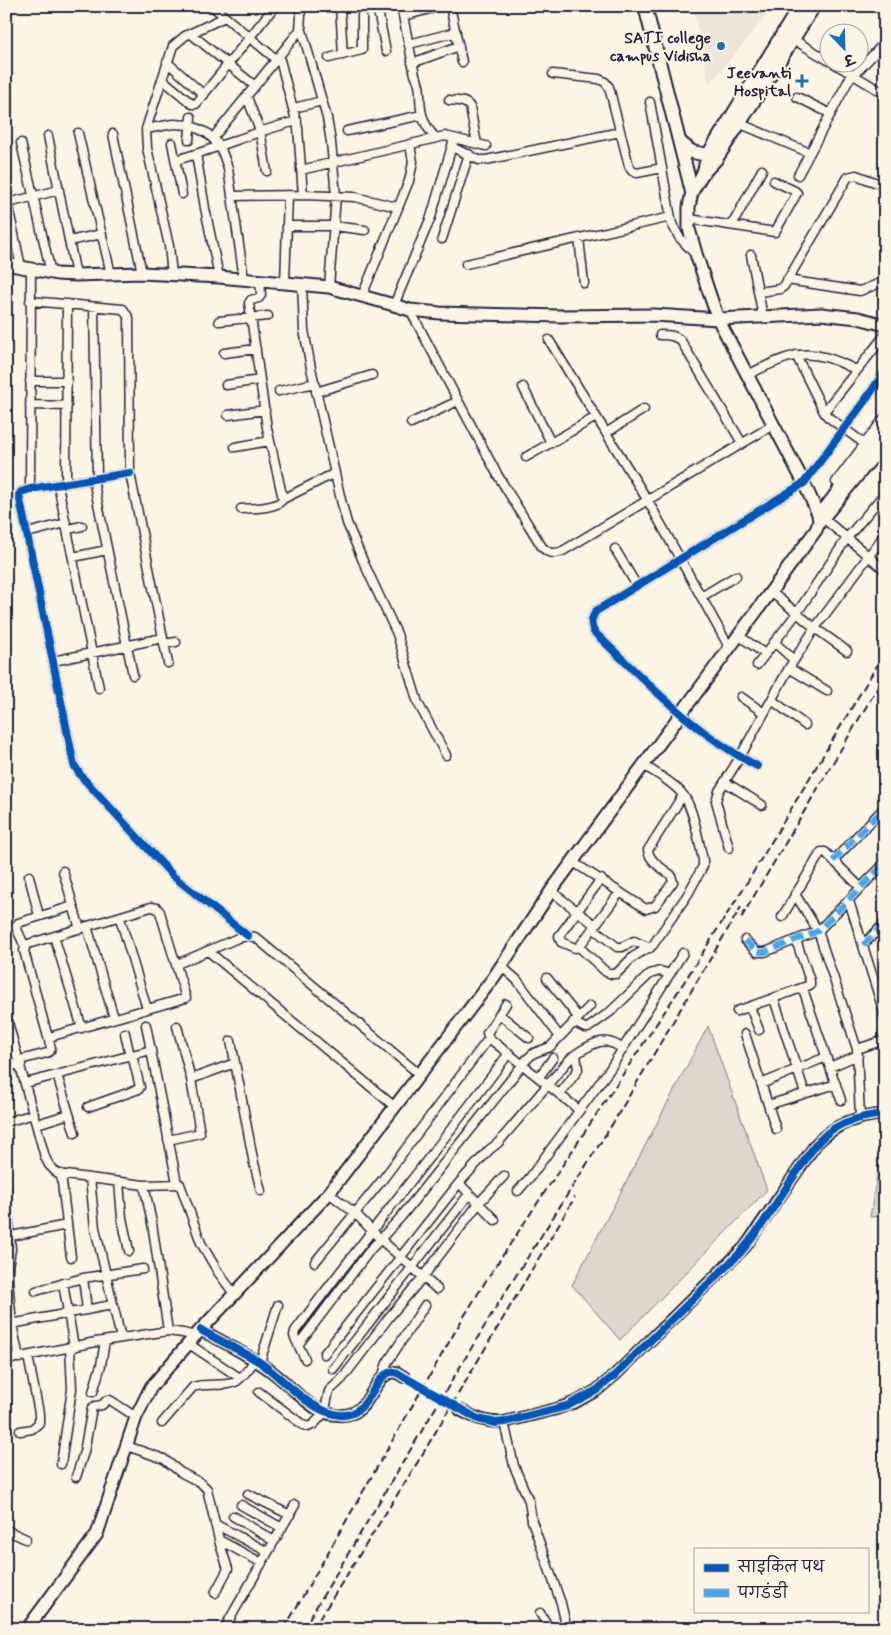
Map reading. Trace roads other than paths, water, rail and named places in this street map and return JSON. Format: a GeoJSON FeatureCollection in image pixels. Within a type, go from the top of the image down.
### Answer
{"type":"FeatureCollection","features":[{"type":"Feature","properties":{"kind":"main road"},"geometry":{"type":"LineString","coordinates":[[645,6],[692,192]]}},
{"type":"Feature","properties":{"kind":"main road"},"geometry":{"type":"LineString","coordinates":[[788,37],[800,6]]}},
{"type":"Feature","properties":{"kind":"main road"},"geometry":{"type":"LineString","coordinates":[[814,6],[788,37],[735,122],[716,159],[703,173],[692,192],[689,207],[689,229],[718,319],[821,515]]}},
{"type":"Feature","properties":{"kind":"main road"},"geometry":{"type":"LineString","coordinates":[[703,173],[708,155],[735,122]]}},
{"type":"Feature","properties":{"kind":"main road"},"geometry":{"type":"LineString","coordinates":[[680,142],[692,152],[708,155]]}},
{"type":"Feature","properties":{"kind":"main road"},"geometry":{"type":"LineString","coordinates":[[6,264],[51,273],[76,275],[142,274],[285,282],[329,287],[410,310],[440,313],[560,316],[654,315],[718,319],[821,314],[858,318],[885,325]]}},
{"type":"Feature","properties":{"kind":"main road"},"geometry":{"type":"LineString","coordinates":[[27,1629],[96,1534],[136,1417],[151,1387],[329,1193],[501,966],[551,891],[770,591],[811,538],[821,515],[885,442]]}},
{"type":"Feature","properties":{"kind":"street"},"geometry":{"type":"LineString","coordinates":[[212,6],[250,38],[278,58],[297,121],[303,195]]}},
{"type":"Feature","properties":{"kind":"street"},"geometry":{"type":"LineString","coordinates":[[172,276],[169,246],[147,148],[146,129],[173,46],[179,39],[223,15],[226,6]]}},
{"type":"Feature","properties":{"kind":"street"},"geometry":{"type":"LineString","coordinates":[[162,79],[192,104],[196,104],[275,6]]}},
{"type":"Feature","properties":{"kind":"street"},"geometry":{"type":"LineString","coordinates":[[299,6],[301,27],[327,118],[336,196],[329,287]]}},
{"type":"Feature","properties":{"kind":"street"},"geometry":{"type":"LineString","coordinates":[[340,6],[343,55]]}},
{"type":"Feature","properties":{"kind":"street"},"geometry":{"type":"LineString","coordinates":[[329,58],[359,51],[363,48],[362,6]]}},
{"type":"Feature","properties":{"kind":"street"},"geometry":{"type":"LineString","coordinates":[[377,6],[386,51]]}},
{"type":"Feature","properties":{"kind":"street"},"geometry":{"type":"LineString","coordinates":[[401,6],[412,63],[415,75],[420,83],[422,115],[436,138]]}},
{"type":"Feature","properties":{"kind":"street"},"geometry":{"type":"LineString","coordinates":[[404,16],[441,6]]}},
{"type":"Feature","properties":{"kind":"street"},"geometry":{"type":"LineString","coordinates":[[450,6],[462,62]]}},
{"type":"Feature","properties":{"kind":"street"},"geometry":{"type":"LineString","coordinates":[[213,138],[298,34],[301,27]]}},
{"type":"Feature","properties":{"kind":"street"},"geometry":{"type":"LineString","coordinates":[[409,44],[456,32]]}},
{"type":"Feature","properties":{"kind":"street"},"geometry":{"type":"LineString","coordinates":[[190,33],[255,86]]}},
{"type":"Feature","properties":{"kind":"street"},"geometry":{"type":"LineString","coordinates":[[788,37],[818,54]]}},
{"type":"Feature","properties":{"kind":"street"},"geometry":{"type":"LineString","coordinates":[[798,175],[853,75],[885,42]]}},
{"type":"Feature","properties":{"kind":"street"},"geometry":{"type":"LineString","coordinates":[[412,63],[459,46]]}},
{"type":"Feature","properties":{"kind":"street"},"geometry":{"type":"LineString","coordinates":[[167,62],[204,95]]}},
{"type":"Feature","properties":{"kind":"street"},"geometry":{"type":"LineString","coordinates":[[848,72],[885,94]]}},
{"type":"Feature","properties":{"kind":"street"},"geometry":{"type":"LineString","coordinates":[[553,74],[599,78],[605,82],[609,87],[629,166],[632,171],[637,173],[662,168]]}},
{"type":"Feature","properties":{"kind":"street"},"geometry":{"type":"LineString","coordinates":[[247,96],[260,131],[267,171]]}},
{"type":"Feature","properties":{"kind":"street"},"geometry":{"type":"LineString","coordinates":[[797,98],[831,114]]}},
{"type":"Feature","properties":{"kind":"street"},"geometry":{"type":"LineString","coordinates":[[448,100],[468,103],[477,144]]}},
{"type":"Feature","properties":{"kind":"street"},"geometry":{"type":"LineString","coordinates":[[294,108],[322,101]]}},
{"type":"Feature","properties":{"kind":"street"},"geometry":{"type":"LineString","coordinates":[[650,102],[672,224],[679,237],[697,257]]}},
{"type":"Feature","properties":{"kind":"street"},"geometry":{"type":"LineString","coordinates":[[347,131],[422,115]]}},
{"type":"Feature","properties":{"kind":"street"},"geometry":{"type":"LineString","coordinates":[[146,129],[190,121],[213,138],[220,146],[228,168],[244,279]]}},
{"type":"Feature","properties":{"kind":"street"},"geometry":{"type":"LineString","coordinates":[[190,121],[190,140]]}},
{"type":"Feature","properties":{"kind":"street"},"geometry":{"type":"LineString","coordinates":[[176,160],[260,131],[297,121]]}},
{"type":"Feature","properties":{"kind":"street"},"geometry":{"type":"LineString","coordinates":[[735,122],[810,153]]}},
{"type":"Feature","properties":{"kind":"street"},"geometry":{"type":"LineString","coordinates":[[78,132],[111,274]]}},
{"type":"Feature","properties":{"kind":"street"},"geometry":{"type":"LineString","coordinates":[[301,170],[445,136],[479,160],[486,160],[620,132]]}},
{"type":"Feature","properties":{"kind":"street"},"geometry":{"type":"LineString","coordinates":[[113,134],[142,274]]}},
{"type":"Feature","properties":{"kind":"street"},"geometry":{"type":"LineString","coordinates":[[48,136],[76,275]]}},
{"type":"Feature","properties":{"kind":"street"},"geometry":{"type":"LineString","coordinates":[[21,143],[51,273]]}},
{"type":"Feature","properties":{"kind":"street"},"geometry":{"type":"LineString","coordinates":[[172,143],[182,194]]}},
{"type":"Feature","properties":{"kind":"street"},"geometry":{"type":"LineString","coordinates":[[453,143],[486,146]]}},
{"type":"Feature","properties":{"kind":"street"},"geometry":{"type":"LineString","coordinates":[[394,304],[431,217],[453,143]]}},
{"type":"Feature","properties":{"kind":"street"},"geometry":{"type":"LineString","coordinates":[[362,296],[412,170],[413,162],[410,144]]}},
{"type":"Feature","properties":{"kind":"street"},"geometry":{"type":"LineString","coordinates":[[196,154],[219,277]]}},
{"type":"Feature","properties":{"kind":"street"},"geometry":{"type":"LineString","coordinates":[[442,240],[469,154]]}},
{"type":"Feature","properties":{"kind":"street"},"geometry":{"type":"LineString","coordinates":[[732,225],[762,170]]}},
{"type":"Feature","properties":{"kind":"street"},"geometry":{"type":"LineString","coordinates":[[759,292],[780,289],[848,178],[856,175],[885,186]]}},
{"type":"Feature","properties":{"kind":"street"},"geometry":{"type":"LineString","coordinates":[[689,219],[772,233],[777,231],[797,193],[774,181]]}},
{"type":"Feature","properties":{"kind":"street"},"geometry":{"type":"LineString","coordinates":[[30,489],[30,300],[26,268],[7,200],[59,190]]}},
{"type":"Feature","properties":{"kind":"street"},"geometry":{"type":"LineString","coordinates":[[285,282],[288,195]]}},
{"type":"Feature","properties":{"kind":"street"},"geometry":{"type":"LineString","coordinates":[[232,196],[336,196],[366,199],[397,207]]}},
{"type":"Feature","properties":{"kind":"street"},"geometry":{"type":"LineString","coordinates":[[466,264],[671,216]]}},
{"type":"Feature","properties":{"kind":"street"},"geometry":{"type":"LineString","coordinates":[[287,226],[334,226],[365,230]]}},
{"type":"Feature","properties":{"kind":"street"},"geometry":{"type":"LineString","coordinates":[[69,241],[102,234]]}},
{"type":"Feature","properties":{"kind":"street"},"geometry":{"type":"LineString","coordinates":[[579,238],[584,283]]}},
{"type":"Feature","properties":{"kind":"street"},"geometry":{"type":"LineString","coordinates":[[751,255],[763,317]]}},
{"type":"Feature","properties":{"kind":"street"},"geometry":{"type":"LineString","coordinates":[[260,280],[259,298],[250,300],[249,303],[264,410],[283,499]]}},
{"type":"Feature","properties":{"kind":"street"},"geometry":{"type":"LineString","coordinates":[[787,280],[860,291],[885,281]]}},
{"type":"Feature","properties":{"kind":"street"},"geometry":{"type":"LineString","coordinates":[[302,284],[304,330],[335,474],[348,523],[363,561],[397,634],[414,692],[424,715],[446,755]]}},
{"type":"Feature","properties":{"kind":"street"},"geometry":{"type":"LineString","coordinates":[[30,300],[123,309],[127,312],[129,318],[130,473],[168,663]]}},
{"type":"Feature","properties":{"kind":"street"},"geometry":{"type":"LineString","coordinates":[[67,304],[66,406],[62,484],[67,526],[94,653],[99,688]]}},
{"type":"Feature","properties":{"kind":"street"},"geometry":{"type":"LineString","coordinates":[[94,306],[95,479],[107,550],[133,675]]}},
{"type":"Feature","properties":{"kind":"street"},"geometry":{"type":"LineString","coordinates":[[410,310],[497,474],[547,552],[554,554],[561,552],[773,425]]}},
{"type":"Feature","properties":{"kind":"street"},"geometry":{"type":"LineString","coordinates":[[219,320],[268,316]]}},
{"type":"Feature","properties":{"kind":"street"},"geometry":{"type":"LineString","coordinates":[[660,334],[678,338],[742,443]]}},
{"type":"Feature","properties":{"kind":"street"},"geometry":{"type":"LineString","coordinates":[[824,412],[885,335]]}},
{"type":"Feature","properties":{"kind":"street"},"geometry":{"type":"LineString","coordinates":[[549,340],[648,501],[729,647]]}},
{"type":"Feature","properties":{"kind":"street"},"geometry":{"type":"LineString","coordinates":[[224,353],[256,349]]}},
{"type":"Feature","properties":{"kind":"street"},"geometry":{"type":"LineString","coordinates":[[796,355],[824,412],[865,444]]}},
{"type":"Feature","properties":{"kind":"street"},"geometry":{"type":"LineString","coordinates":[[747,375],[774,362],[796,355],[815,355],[828,358],[856,370]]}},
{"type":"Feature","properties":{"kind":"street"},"geometry":{"type":"LineString","coordinates":[[757,766],[721,745],[680,714],[594,632],[591,625],[592,618],[596,611],[804,484],[885,370]]}},
{"type":"Feature","properties":{"kind":"street"},"geometry":{"type":"LineString","coordinates":[[279,391],[316,388],[372,375]]}},
{"type":"Feature","properties":{"kind":"street"},"geometry":{"type":"LineString","coordinates":[[226,384],[260,380]]}},
{"type":"Feature","properties":{"kind":"street"},"geometry":{"type":"LineString","coordinates":[[30,381],[66,381]]}},
{"type":"Feature","properties":{"kind":"street"},"geometry":{"type":"LineString","coordinates":[[523,387],[551,443]]}},
{"type":"Feature","properties":{"kind":"street"},"geometry":{"type":"LineString","coordinates":[[411,423],[458,401]]}},
{"type":"Feature","properties":{"kind":"street"},"geometry":{"type":"LineString","coordinates":[[30,405],[66,406]]}},
{"type":"Feature","properties":{"kind":"street"},"geometry":{"type":"LineString","coordinates":[[606,433],[644,409]]}},
{"type":"Feature","properties":{"kind":"street"},"geometry":{"type":"LineString","coordinates":[[228,416],[264,410]]}},
{"type":"Feature","properties":{"kind":"street"},"geometry":{"type":"LineString","coordinates":[[526,457],[596,417]]}},
{"type":"Feature","properties":{"kind":"street"},"geometry":{"type":"LineString","coordinates":[[836,482],[885,417]]}},
{"type":"Feature","properties":{"kind":"street"},"geometry":{"type":"LineString","coordinates":[[885,428],[821,515],[885,570]]}},
{"type":"Feature","properties":{"kind":"street"},"geometry":{"type":"LineString","coordinates":[[234,447],[270,441]]}},
{"type":"Feature","properties":{"kind":"street"},"geometry":{"type":"LineString","coordinates":[[130,473],[30,489],[21,492],[19,495],[74,765],[81,776],[173,876],[248,936]]}},
{"type":"Feature","properties":{"kind":"street"},"geometry":{"type":"LineString","coordinates":[[241,509],[281,503],[283,499],[335,474]]}},
{"type":"Feature","properties":{"kind":"street"},"geometry":{"type":"LineString","coordinates":[[757,665],[847,538],[885,493]]}},
{"type":"Feature","properties":{"kind":"street"},"geometry":{"type":"LineString","coordinates":[[27,533],[67,526],[82,526]]}},
{"type":"Feature","properties":{"kind":"street"},"geometry":{"type":"LineString","coordinates":[[729,848],[716,800],[717,796],[794,660],[885,534]]}},
{"type":"Feature","properties":{"kind":"street"},"geometry":{"type":"LineString","coordinates":[[615,549],[637,586]]}},
{"type":"Feature","properties":{"kind":"street"},"geometry":{"type":"LineString","coordinates":[[73,557],[107,550]]}},
{"type":"Feature","properties":{"kind":"street"},"geometry":{"type":"LineString","coordinates":[[701,597],[736,576]]}},
{"type":"Feature","properties":{"kind":"street"},"geometry":{"type":"LineString","coordinates":[[770,591],[847,650]]}},
{"type":"Feature","properties":{"kind":"street"},"geometry":{"type":"LineString","coordinates":[[738,635],[765,654]]}},
{"type":"Feature","properties":{"kind":"street"},"geometry":{"type":"LineString","coordinates":[[53,662],[126,646],[163,641],[176,642]]}},
{"type":"Feature","properties":{"kind":"street"},"geometry":{"type":"LineString","coordinates":[[774,642],[794,660]]}},
{"type":"Feature","properties":{"kind":"street"},"geometry":{"type":"LineString","coordinates":[[789,668],[827,691]]}},
{"type":"Feature","properties":{"kind":"street"},"geometry":{"type":"LineString","coordinates":[[741,697],[764,713]]}},
{"type":"Feature","properties":{"kind":"street"},"geometry":{"type":"LineString","coordinates":[[772,700],[805,725]]}},
{"type":"Feature","properties":{"kind":"street"},"geometry":{"type":"LineString","coordinates":[[601,879],[559,938],[561,942],[579,948],[606,972],[616,974],[634,957],[650,948],[688,894],[703,866],[690,811],[684,795],[644,765]]}},
{"type":"Feature","properties":{"kind":"street"},"geometry":{"type":"LineString","coordinates":[[725,782],[762,805]]}},
{"type":"Feature","properties":{"kind":"street"},"geometry":{"type":"LineString","coordinates":[[573,862],[646,908],[654,906],[673,882],[671,875],[652,859],[648,850],[684,795]]}},
{"type":"Feature","properties":{"kind":"street"},"geometry":{"type":"LineString","coordinates":[[833,861],[885,806]]}},
{"type":"Feature","properties":{"kind":"street"},"geometry":{"type":"LineString","coordinates":[[782,917],[821,852],[825,852],[861,888]]}},
{"type":"Feature","properties":{"kind":"street"},"geometry":{"type":"LineString","coordinates":[[745,940],[757,952],[765,952],[818,931],[885,863]]}},
{"type":"Feature","properties":{"kind":"street"},"geometry":{"type":"LineString","coordinates":[[63,871],[73,906],[83,928],[114,1018]]}},
{"type":"Feature","properties":{"kind":"street"},"geometry":{"type":"LineString","coordinates":[[28,876],[39,916]]}},
{"type":"Feature","properties":{"kind":"street"},"geometry":{"type":"LineString","coordinates":[[551,891],[578,911],[617,947],[622,948],[634,941],[650,948]]}},
{"type":"Feature","properties":{"kind":"street"},"geometry":{"type":"LineString","coordinates":[[579,948],[620,892]]}},
{"type":"Feature","properties":{"kind":"street"},"geometry":{"type":"LineString","coordinates":[[795,894],[818,931],[857,1052],[860,1118]]}},
{"type":"Feature","properties":{"kind":"street"},"geometry":{"type":"LineString","coordinates":[[849,901],[884,1012]]}},
{"type":"Feature","properties":{"kind":"street"},"geometry":{"type":"LineString","coordinates":[[16,927],[23,920],[73,906]]}},
{"type":"Feature","properties":{"kind":"street"},"geometry":{"type":"LineString","coordinates":[[25,947],[28,944],[120,918],[151,907],[157,908],[160,912],[179,963],[186,998],[49,1037]]}},
{"type":"Feature","properties":{"kind":"street"},"geometry":{"type":"LineString","coordinates":[[120,918],[147,1009]]}},
{"type":"Feature","properties":{"kind":"street"},"geometry":{"type":"LineString","coordinates":[[863,945],[885,923]]}},
{"type":"Feature","properties":{"kind":"street"},"geometry":{"type":"LineString","coordinates":[[6,926],[16,927]]}},
{"type":"Feature","properties":{"kind":"street"},"geometry":{"type":"LineString","coordinates":[[6,1067],[50,1051],[51,1048],[24,951],[25,947],[16,927]]}},
{"type":"Feature","properties":{"kind":"street"},"geometry":{"type":"LineString","coordinates":[[54,936],[82,1028]]}},
{"type":"Feature","properties":{"kind":"street"},"geometry":{"type":"LineString","coordinates":[[179,963],[248,936],[255,937],[419,1074]]}},
{"type":"Feature","properties":{"kind":"street"},"geometry":{"type":"LineString","coordinates":[[738,1012],[810,985],[796,940]]}},
{"type":"Feature","properties":{"kind":"street"},"geometry":{"type":"LineString","coordinates":[[204,953],[394,1107]]}},
{"type":"Feature","properties":{"kind":"street"},"geometry":{"type":"LineString","coordinates":[[518,1191],[624,1049],[683,953]]}},
{"type":"Feature","properties":{"kind":"street"},"geometry":{"type":"LineString","coordinates":[[501,966],[516,980],[560,1037]]}},
{"type":"Feature","properties":{"kind":"street"},"geometry":{"type":"LineString","coordinates":[[547,978],[576,1020],[585,1028],[588,1028],[610,1012],[650,974],[660,971],[670,974]]}},
{"type":"Feature","properties":{"kind":"street"},"geometry":{"type":"LineString","coordinates":[[803,989],[841,1100]]}},
{"type":"Feature","properties":{"kind":"street"},"geometry":{"type":"LineString","coordinates":[[774,999],[805,1093]]}},
{"type":"Feature","properties":{"kind":"street"},"geometry":{"type":"LineString","coordinates":[[506,1004],[487,1033],[489,1038],[579,1110]]}},
{"type":"Feature","properties":{"kind":"street"},"geometry":{"type":"LineString","coordinates":[[298,1345],[380,1239],[401,1217],[522,1064],[534,1053],[550,1046],[590,1006]]}},
{"type":"Feature","properties":{"kind":"street"},"geometry":{"type":"LineString","coordinates":[[750,1007],[759,1030]]}},
{"type":"Feature","properties":{"kind":"street"},"geometry":{"type":"LineString","coordinates":[[499,1014],[529,1038]]}},
{"type":"Feature","properties":{"kind":"street"},"geometry":{"type":"LineString","coordinates":[[6,1015],[49,1165],[53,1170],[60,1174],[119,1182],[144,1185],[176,1184],[182,1186],[200,1243],[235,1295]]}},
{"type":"Feature","properties":{"kind":"street"},"geometry":{"type":"LineString","coordinates":[[146,1025],[176,1184]]}},
{"type":"Feature","properties":{"kind":"street"},"geometry":{"type":"LineString","coordinates":[[168,1140],[200,1133],[191,1079],[177,1026]]}},
{"type":"Feature","properties":{"kind":"street"},"geometry":{"type":"LineString","coordinates":[[88,1107],[139,1090],[140,1087],[125,1033]]}},
{"type":"Feature","properties":{"kind":"street"},"geometry":{"type":"LineString","coordinates":[[745,1034],[776,1129]]}},
{"type":"Feature","properties":{"kind":"street"},"geometry":{"type":"LineString","coordinates":[[315,1262],[356,1214],[489,1038]]}},
{"type":"Feature","properties":{"kind":"street"},"geometry":{"type":"LineString","coordinates":[[830,1066],[885,1040]]}},
{"type":"Feature","properties":{"kind":"street"},"geometry":{"type":"LineString","coordinates":[[231,1041],[253,1159],[261,1191]]}},
{"type":"Feature","properties":{"kind":"street"},"geometry":{"type":"LineString","coordinates":[[324,1354],[459,1183],[489,1150],[498,1143],[576,1054],[604,1041],[624,1049]]}},
{"type":"Feature","properties":{"kind":"street"},"geometry":{"type":"LineString","coordinates":[[26,1083],[151,1050]]}},
{"type":"Feature","properties":{"kind":"street"},"geometry":{"type":"LineString","coordinates":[[305,1359],[294,1336],[295,1331],[509,1053]]}},
{"type":"Feature","properties":{"kind":"street"},"geometry":{"type":"LineString","coordinates":[[560,1094],[578,1070],[576,1054]]}},
{"type":"Feature","properties":{"kind":"street"},"geometry":{"type":"LineString","coordinates":[[761,1084],[826,1057]]}},
{"type":"Feature","properties":{"kind":"street"},"geometry":{"type":"LineString","coordinates":[[539,1077],[552,1058]]}},
{"type":"Feature","properties":{"kind":"street"},"geometry":{"type":"LineString","coordinates":[[191,1079],[235,1064]]}},
{"type":"Feature","properties":{"kind":"street"},"geometry":{"type":"LineString","coordinates":[[57,1075],[74,1133]]}},
{"type":"Feature","properties":{"kind":"street"},"geometry":{"type":"LineString","coordinates":[[768,1105],[836,1084]]}},
{"type":"Feature","properties":{"kind":"street"},"geometry":{"type":"LineString","coordinates":[[6,1122],[34,1114]]}},
{"type":"Feature","properties":{"kind":"street"},"geometry":{"type":"LineString","coordinates":[[37,1124],[69,1114]]}},
{"type":"Feature","properties":{"kind":"street"},"geometry":{"type":"LineString","coordinates":[[460,1410],[478,1419],[496,1423],[504,1422],[556,1409],[576,1402],[597,1390],[616,1374],[746,1246],[816,1144],[834,1128],[860,1118],[885,1114]]}},
{"type":"Feature","properties":{"kind":"street"},"geometry":{"type":"LineString","coordinates":[[60,1174],[71,1257]]}},
{"type":"Feature","properties":{"kind":"street"},"geometry":{"type":"LineString","coordinates":[[259,1392],[303,1425],[308,1427],[314,1424],[324,1412],[329,1391],[342,1379],[479,1203],[504,1176]]}},
{"type":"Feature","properties":{"kind":"street"},"geometry":{"type":"LineString","coordinates":[[90,1178],[95,1228],[120,1338]]}},
{"type":"Feature","properties":{"kind":"street"},"geometry":{"type":"LineString","coordinates":[[119,1182],[122,1218],[129,1251]]}},
{"type":"Feature","properties":{"kind":"street"},"geometry":{"type":"LineString","coordinates":[[459,1183],[495,1220]]}},
{"type":"Feature","properties":{"kind":"street"},"geometry":{"type":"LineString","coordinates":[[144,1185],[152,1223],[168,1331]]}},
{"type":"Feature","properties":{"kind":"street"},"geometry":{"type":"LineString","coordinates":[[6,1186],[11,1249],[8,1261],[9,1325],[19,1358]]}},
{"type":"Feature","properties":{"kind":"street"},"geometry":{"type":"LineString","coordinates":[[329,1193],[356,1214],[380,1239],[437,1289]]}},
{"type":"Feature","properties":{"kind":"street"},"geometry":{"type":"LineString","coordinates":[[333,1369],[469,1194]]}},
{"type":"Feature","properties":{"kind":"street"},"geometry":{"type":"LineString","coordinates":[[9,1231],[67,1226]]}},
{"type":"Feature","properties":{"kind":"street"},"geometry":{"type":"LineString","coordinates":[[36,1291],[83,1278],[143,1269]]}},
{"type":"Feature","properties":{"kind":"street"},"geometry":{"type":"LineString","coordinates":[[83,1278],[87,1310]]}},
{"type":"Feature","properties":{"kind":"street"},"geometry":{"type":"LineString","coordinates":[[61,1464],[72,1389],[72,1347],[63,1283]]}},
{"type":"Feature","properties":{"kind":"street"},"geometry":{"type":"LineString","coordinates":[[9,1325],[112,1305]]}},
{"type":"Feature","properties":{"kind":"street"},"geometry":{"type":"LineString","coordinates":[[162,1423],[194,1388],[198,1386],[230,1384],[240,1378],[258,1361],[278,1305]]}},
{"type":"Feature","properties":{"kind":"street"},"geometry":{"type":"LineString","coordinates":[[6,1360],[120,1338],[168,1331],[183,1333],[258,1361],[324,1412],[342,1415],[353,1413],[365,1404],[382,1378],[387,1363],[425,1305]]}},
{"type":"Feature","properties":{"kind":"street"},"geometry":{"type":"LineString","coordinates":[[195,1337],[240,1378]]}},
{"type":"Feature","properties":{"kind":"street"},"geometry":{"type":"LineString","coordinates":[[93,1392],[101,1365],[105,1341]]}},
{"type":"Feature","properties":{"kind":"street"},"geometry":{"type":"LineString","coordinates":[[20,1431],[32,1429],[39,1423],[38,1405],[28,1356]]}},
{"type":"Feature","properties":{"kind":"street"},"geometry":{"type":"LineString","coordinates":[[382,1378],[391,1372],[404,1376]]}},
{"type":"Feature","properties":{"kind":"street"},"geometry":{"type":"LineString","coordinates":[[76,1477],[84,1452],[92,1408],[110,1400],[136,1417]]}},
{"type":"Feature","properties":{"kind":"street"},"geometry":{"type":"LineString","coordinates":[[504,1422],[514,1466],[530,1505],[531,1516],[561,1603],[567,1629]]}},
{"type":"Feature","properties":{"kind":"street"},"geometry":{"type":"LineString","coordinates":[[6,1451],[6,1458]]}},
{"type":"Feature","properties":{"kind":"street"},"geometry":{"type":"LineString","coordinates":[[125,1451],[168,1461],[176,1469],[201,1483],[207,1489],[228,1569],[215,1593]]}},
{"type":"Feature","properties":{"kind":"street"},"geometry":{"type":"LineString","coordinates":[[248,1494],[290,1515]]}},
{"type":"Feature","properties":{"kind":"street"},"geometry":{"type":"LineString","coordinates":[[241,1505],[282,1528]]}},
{"type":"Feature","properties":{"kind":"street"},"geometry":{"type":"LineString","coordinates":[[224,1629],[295,1505]]}},
{"type":"Feature","properties":{"kind":"street"},"geometry":{"type":"LineString","coordinates":[[233,1516],[274,1542]]}},
{"type":"Feature","properties":{"kind":"street"},"geometry":{"type":"LineString","coordinates":[[215,1524],[268,1552]]}},
{"type":"Feature","properties":{"kind":"street"},"geometry":{"type":"LineString","coordinates":[[6,1530],[26,1539]]}},
{"type":"Feature","properties":{"kind":"street"},"geometry":{"type":"LineString","coordinates":[[219,1540],[262,1563]]}},
{"type":"Feature","properties":{"kind":"street"},"geometry":{"type":"LineString","coordinates":[[540,1613],[550,1629]]}},
{"type":"Feature","properties":{"kind":"tunnel"},"geometry":{"type":"LineString","coordinates":[[404,1377],[460,1410]]}},
{"type":"Feature","properties":{"kind":"railway"},"geometry":{"type":"LineString","coordinates":[[284,1629],[487,1279],[679,990],[748,881],[885,652]]}},
{"type":"Feature","properties":{"kind":"railway"},"geometry":{"type":"LineString","coordinates":[[741,918],[885,675]]}},
{"type":"Feature","properties":{"kind":"railway"},"geometry":{"type":"LineString","coordinates":[[303,1629],[496,1307],[613,1123],[741,907]]}},
{"type":"Feature","properties":{"kind":"railway"},"geometry":{"type":"LineString","coordinates":[[313,1629],[419,1460],[575,1197]]}},
{"type":"Feature","properties":{"kind":"place","name":"SATI college campus Vidisha"},"geometry":{"type":"Point","coordinates":[721,46]}},
{"type":"Feature","properties":{"kind":"place","name":"Jeevanti Hospital"},"geometry":{"type":"Point","coordinates":[802,81]}}]}
